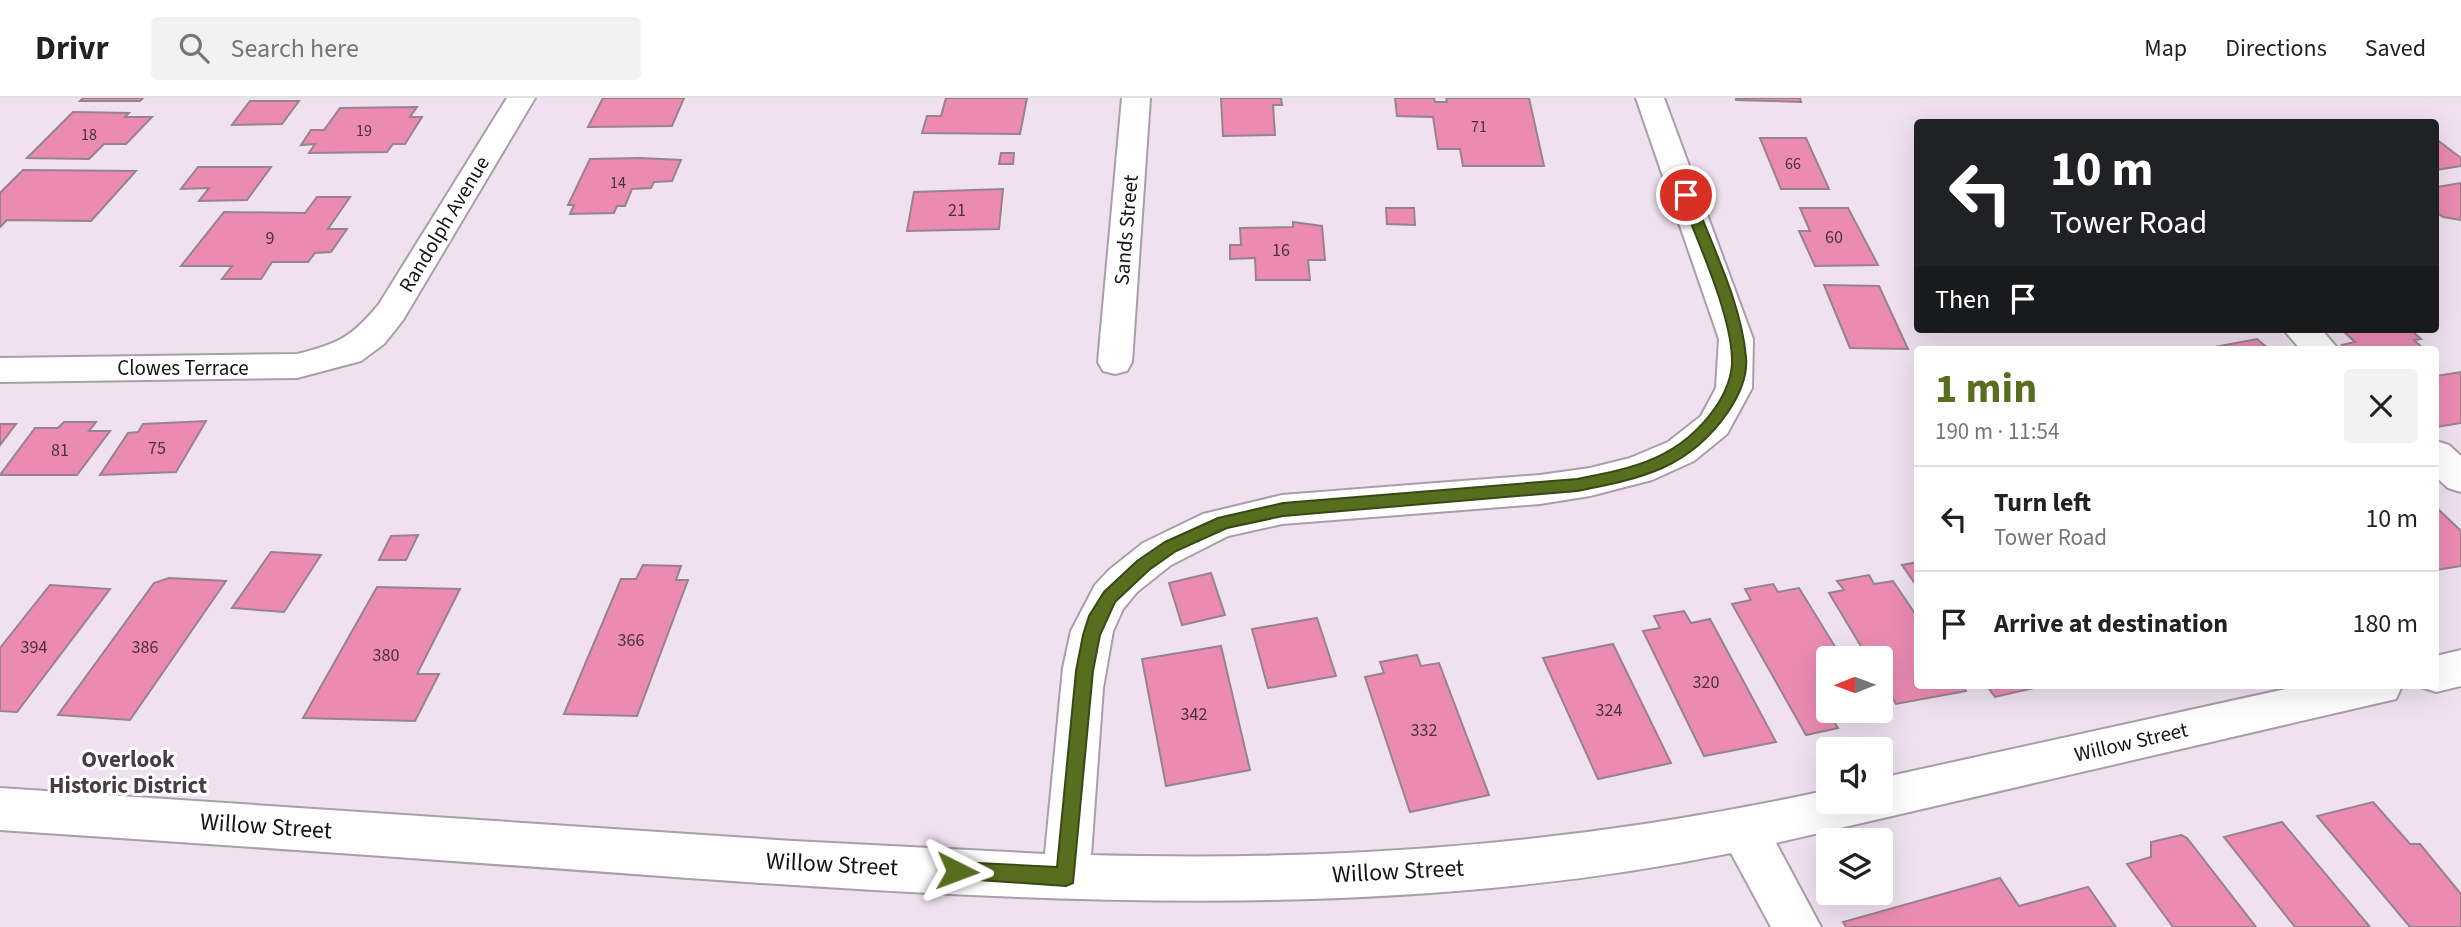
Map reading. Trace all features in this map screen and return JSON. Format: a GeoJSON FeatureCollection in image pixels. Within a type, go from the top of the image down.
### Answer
{"type":"FeatureCollection","features":[{"type":"Feature","properties":{"kind":"street","name":"Randolph Avenue"},"geometry":{"type":"LineString","coordinates":[[362,345],[391,312],[521,98]]}},
{"type":"Feature","properties":{"kind":"street","name":"Sands Street"},"geometry":{"type":"LineString","coordinates":[[1115,362],[1136,98]]}},
{"type":"Feature","properties":{"kind":"street"},"geometry":{"type":"LineString","coordinates":[[1066,877],[1084,671],[1091,635],[1098,616],[1110,597],[1143,565],[1195,533],[1257,514],[1316,506],[1577,485],[1623,476],[1685,450],[1706,433],[1721,414],[1737,378],[1739,359],[1736,339],[1650,98]]}},
{"type":"Feature","properties":{"kind":"street"},"geometry":{"type":"LineString","coordinates":[[2304,333],[2318,346]]}},
{"type":"Feature","properties":{"kind":"street","name":"Clowes Terrace"},"geometry":{"type":"LineString","coordinates":[[0,370],[297,366],[334,359],[362,345]]}},
{"type":"Feature","properties":{"kind":"street"},"geometry":{"type":"LineString","coordinates":[[2439,458],[2461,478]]}},
{"type":"Feature","properties":{"kind":"street"},"geometry":{"type":"LineString","coordinates":[[2439,673],[2461,668]]}},
{"type":"Feature","properties":{"kind":"street","name":"Willow Street"},"geometry":{"type":"LineString","coordinates":[[1893,796],[2368,689]]}},
{"type":"Feature","properties":{"kind":"street","name":"Willow Street"},"geometry":{"type":"LineString","coordinates":[[0,809],[793,863],[1066,877],[1254,879],[1448,870],[1609,853],[1816,813]]}},
{"type":"Feature","properties":{"kind":"street"},"geometry":{"type":"LineString","coordinates":[[1742,828],[1797,927]]}},
{"type":"Feature","properties":{"kind":"building"},"geometry":{"type":"Polygon","coordinates":[[[83,98],[143,98],[140,101],[80,101],[83,98]]]}},
{"type":"Feature","properties":{"kind":"building"},"geometry":{"type":"Polygon","coordinates":[[[603,98],[684,98],[672,126],[588,127],[603,98]]]}},
{"type":"Feature","properties":{"kind":"building"},"geometry":{"type":"Polygon","coordinates":[[[946,98],[1027,98],[1020,134],[922,133],[927,116],[941,116],[946,98]]]}},
{"type":"Feature","properties":{"kind":"building"},"geometry":{"type":"Polygon","coordinates":[[[1221,98],[1281,98],[1282,105],[1273,105],[1275,135],[1223,136],[1221,98]]]}},
{"type":"Feature","properties":{"kind":"building"},"geometry":{"type":"Polygon","coordinates":[[[1395,98],[1434,98],[1435,102],[1447,102],[1446,98],[1529,98],[1544,166],[1463,166],[1460,149],[1438,149],[1433,117],[1397,116],[1395,98]]]}},
{"type":"Feature","properties":{"kind":"building"},"geometry":{"type":"Polygon","coordinates":[[[1800,98],[1801,102],[1736,100],[1800,98]]]}},
{"type":"Feature","properties":{"kind":"building"},"geometry":{"type":"Polygon","coordinates":[[[250,101],[299,101],[282,124],[232,125],[250,101]]]}},
{"type":"Feature","properties":{"kind":"building"},"geometry":{"type":"Polygon","coordinates":[[[417,107],[410,117],[422,117],[405,144],[393,144],[387,152],[309,153],[315,144],[301,145],[311,130],[324,130],[340,108],[417,107]]]}},
{"type":"Feature","properties":{"kind":"building"},"geometry":{"type":"Polygon","coordinates":[[[73,112],[129,113],[125,117],[152,117],[126,144],[104,144],[89,159],[27,158],[73,112]]]}},
{"type":"Feature","properties":{"kind":"building"},"geometry":{"type":"Polygon","coordinates":[[[1760,138],[1806,138],[1829,189],[1781,189],[1760,138]]]}},
{"type":"Feature","properties":{"kind":"building"},"geometry":{"type":"Polygon","coordinates":[[[2439,141],[2461,158],[2461,166],[2439,170],[2439,141]]]}},
{"type":"Feature","properties":{"kind":"building"},"geometry":{"type":"Polygon","coordinates":[[[1001,153],[1014,153],[1013,164],[999,164],[1001,153]]]}},
{"type":"Feature","properties":{"kind":"building"},"geometry":{"type":"Polygon","coordinates":[[[590,159],[681,160],[672,181],[654,182],[651,188],[632,189],[625,206],[617,206],[614,213],[570,214],[574,205],[568,205],[590,159]]]}},
{"type":"Feature","properties":{"kind":"building"},"geometry":{"type":"Polygon","coordinates":[[[198,167],[271,167],[247,200],[199,201],[209,188],[181,189],[198,167]]]}},
{"type":"Feature","properties":{"kind":"building"},"geometry":{"type":"Polygon","coordinates":[[[23,170],[136,171],[91,221],[7,220],[0,227],[0,193],[23,170]]]}},
{"type":"Feature","properties":{"kind":"building"},"geometry":{"type":"Polygon","coordinates":[[[2461,183],[2461,220],[2439,214],[2439,187],[2461,183]]]}},
{"type":"Feature","properties":{"kind":"building"},"geometry":{"type":"Polygon","coordinates":[[[1003,189],[999,229],[907,231],[914,192],[1003,189]]]}},
{"type":"Feature","properties":{"kind":"building"},"geometry":{"type":"Polygon","coordinates":[[[317,197],[350,197],[328,229],[347,229],[331,252],[315,253],[308,262],[272,262],[261,279],[222,279],[232,266],[181,266],[224,212],[305,213],[317,197]]]}},
{"type":"Feature","properties":{"kind":"building"},"geometry":{"type":"Polygon","coordinates":[[[1386,208],[1414,208],[1415,225],[1387,224],[1386,208]]]}},
{"type":"Feature","properties":{"kind":"building"},"geometry":{"type":"Polygon","coordinates":[[[1800,208],[1848,208],[1878,265],[1815,266],[1799,231],[1810,231],[1800,208]]]}},
{"type":"Feature","properties":{"kind":"building"},"geometry":{"type":"Polygon","coordinates":[[[1293,222],[1322,226],[1325,260],[1308,260],[1310,280],[1256,280],[1255,258],[1230,259],[1230,245],[1241,245],[1240,228],[1293,227],[1293,222]]]}},
{"type":"Feature","properties":{"kind":"building"},"geometry":{"type":"Polygon","coordinates":[[[1824,285],[1879,286],[1908,349],[1850,348],[1824,285]]]}},
{"type":"Feature","properties":{"kind":"building"},"geometry":{"type":"Polygon","coordinates":[[[2345,333],[2414,333],[2421,339],[2414,340],[2421,346],[2342,345],[2355,342],[2345,333]]]}},
{"type":"Feature","properties":{"kind":"building"},"geometry":{"type":"Polygon","coordinates":[[[2257,339],[2265,346],[2220,346],[2257,339]]]}},
{"type":"Feature","properties":{"kind":"building"},"geometry":{"type":"Polygon","coordinates":[[[2461,372],[2461,423],[2439,427],[2439,376],[2461,372]]]}},
{"type":"Feature","properties":{"kind":"building"},"geometry":{"type":"Polygon","coordinates":[[[206,421],[176,472],[100,475],[128,433],[138,432],[143,424],[206,421]]]}},
{"type":"Feature","properties":{"kind":"building"},"geometry":{"type":"Polygon","coordinates":[[[64,422],[96,422],[89,431],[110,431],[77,475],[0,475],[35,428],[58,428],[64,422]]]}},
{"type":"Feature","properties":{"kind":"building"},"geometry":{"type":"Polygon","coordinates":[[[0,424],[16,424],[0,445],[0,424]]]}},
{"type":"Feature","properties":{"kind":"building"},"geometry":{"type":"Polygon","coordinates":[[[2439,510],[2461,531],[2461,566],[2439,570],[2439,510]]]}},
{"type":"Feature","properties":{"kind":"building"},"geometry":{"type":"Polygon","coordinates":[[[418,535],[406,560],[379,560],[391,536],[418,535]]]}},
{"type":"Feature","properties":{"kind":"building"},"geometry":{"type":"Polygon","coordinates":[[[271,552],[321,555],[284,612],[232,608],[271,552]]]}},
{"type":"Feature","properties":{"kind":"building"},"geometry":{"type":"Polygon","coordinates":[[[1914,563],[1914,582],[1902,565],[1914,563]]]}},
{"type":"Feature","properties":{"kind":"building"},"geometry":{"type":"Polygon","coordinates":[[[643,565],[681,566],[676,580],[688,580],[637,716],[564,714],[621,579],[636,579],[643,565]]]}},
{"type":"Feature","properties":{"kind":"building"},"geometry":{"type":"Polygon","coordinates":[[[1211,573],[1225,615],[1182,625],[1169,583],[1211,573]]]}},
{"type":"Feature","properties":{"kind":"building"},"geometry":{"type":"Polygon","coordinates":[[[1869,575],[1874,584],[1893,581],[1914,612],[1914,689],[1966,691],[1896,704],[1894,646],[1861,646],[1829,593],[1844,590],[1837,581],[1869,575]]]}},
{"type":"Feature","properties":{"kind":"building"},"geometry":{"type":"Polygon","coordinates":[[[169,578],[226,581],[130,720],[58,715],[154,583],[169,578]]]}},
{"type":"Feature","properties":{"kind":"building"},"geometry":{"type":"Polygon","coordinates":[[[1773,584],[1778,592],[1799,588],[1835,646],[1816,646],[1816,723],[1835,723],[1838,728],[1806,735],[1732,604],[1751,600],[1745,589],[1773,584]]]}},
{"type":"Feature","properties":{"kind":"building"},"geometry":{"type":"Polygon","coordinates":[[[50,585],[110,589],[17,712],[0,711],[0,648],[50,585]]]}},
{"type":"Feature","properties":{"kind":"building"},"geometry":{"type":"Polygon","coordinates":[[[377,587],[460,589],[417,674],[439,674],[415,721],[303,718],[377,587]]]}},
{"type":"Feature","properties":{"kind":"building"},"geometry":{"type":"Polygon","coordinates":[[[1684,611],[1691,623],[1710,619],[1776,742],[1704,756],[1643,631],[1660,628],[1654,616],[1684,611]]]}},
{"type":"Feature","properties":{"kind":"building"},"geometry":{"type":"Polygon","coordinates":[[[1317,618],[1336,676],[1268,688],[1252,629],[1317,618]]]}},
{"type":"Feature","properties":{"kind":"building"},"geometry":{"type":"Polygon","coordinates":[[[1613,644],[1671,763],[1598,779],[1543,658],[1613,644]]]}},
{"type":"Feature","properties":{"kind":"building"},"geometry":{"type":"Polygon","coordinates":[[[1221,646],[1250,770],[1166,786],[1142,659],[1221,646]]]}},
{"type":"Feature","properties":{"kind":"building"},"geometry":{"type":"Polygon","coordinates":[[[1417,655],[1421,666],[1439,663],[1489,795],[1410,812],[1365,677],[1384,673],[1380,662],[1417,655]]]}},
{"type":"Feature","properties":{"kind":"building"},"geometry":{"type":"Polygon","coordinates":[[[1989,689],[2030,689],[1995,697],[1989,689]]]}},
{"type":"Feature","properties":{"kind":"building"},"geometry":{"type":"Polygon","coordinates":[[[2373,802],[2410,844],[2420,844],[2461,894],[2461,927],[2410,927],[2317,816],[2373,802]]]}},
{"type":"Feature","properties":{"kind":"building"},"geometry":{"type":"Polygon","coordinates":[[[2282,822],[2370,927],[2295,927],[2224,837],[2282,822]]]}},
{"type":"Feature","properties":{"kind":"building"},"geometry":{"type":"Polygon","coordinates":[[[2181,835],[2187,838],[2256,927],[2173,927],[2127,864],[2151,857],[2151,842],[2181,835]]]}},
{"type":"Feature","properties":{"kind":"building"},"geometry":{"type":"Polygon","coordinates":[[[2000,878],[2019,906],[2088,887],[2116,927],[1846,927],[1843,922],[2000,878]]]}},
{"type":"Feature","properties":{"kind":"district","name":"Overlook Historic District"},"geometry":{"type":"Point","coordinates":[128,772]}},
{"type":"Feature","properties":{"kind":"route"},"geometry":{"type":"LineString","coordinates":[[957,871],[1066,877],[1084,671],[1091,635],[1098,616],[1123,582],[1170,547],[1195,533],[1224,522],[1283,509],[1577,485],[1623,476],[1662,462],[1685,450],[1706,433],[1732,395],[1739,359],[1730,313],[1686,195]]}}]}
